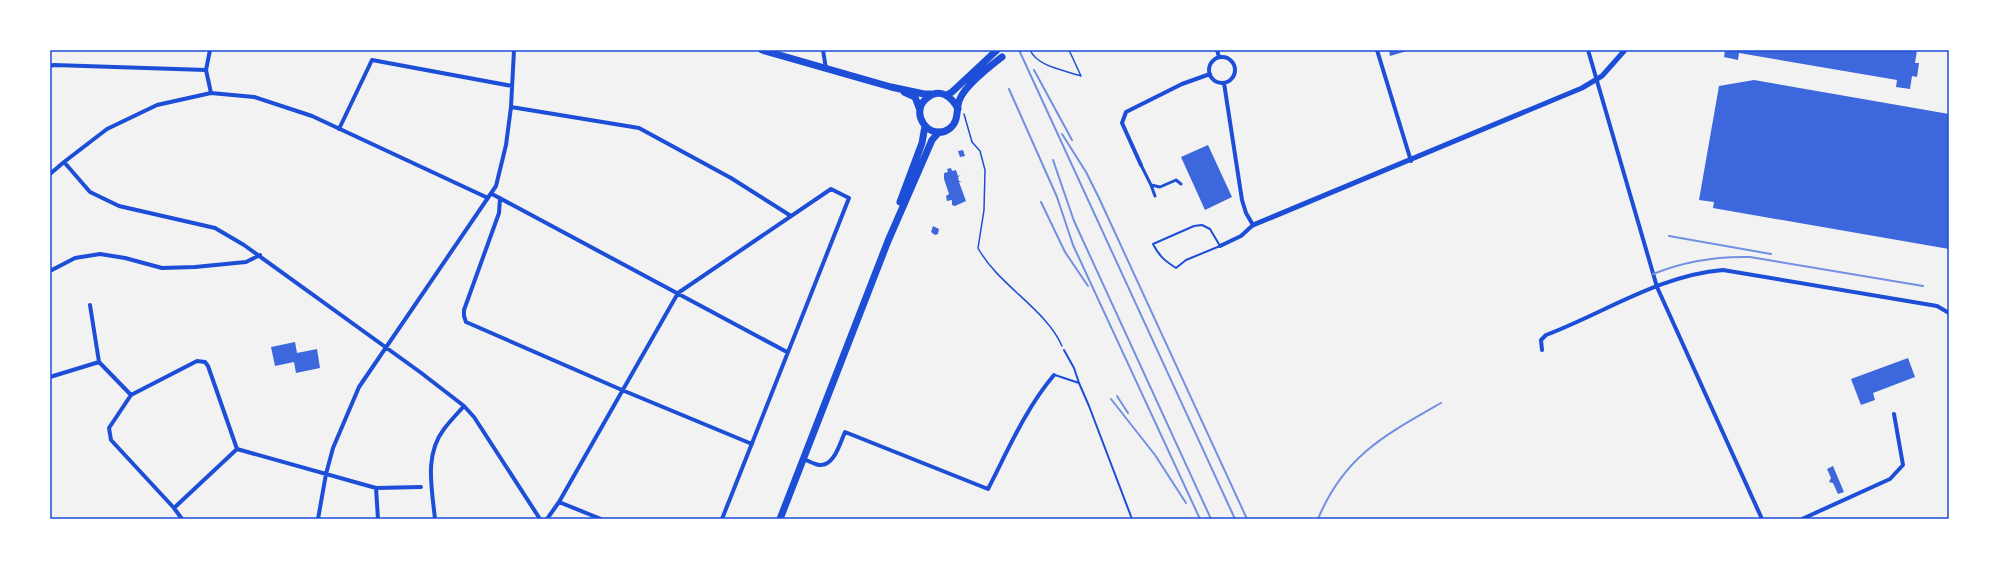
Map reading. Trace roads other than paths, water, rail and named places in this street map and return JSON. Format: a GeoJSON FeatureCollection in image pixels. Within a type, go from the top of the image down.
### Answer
{"type":"FeatureCollection","features":[{"type":"Feature","properties":{"kind":"main road"},"geometry":{"type":"LineString","coordinates":[[762,50],[891,87],[924,94],[947,95],[954,101],[958,109]]}},
{"type":"Feature","properties":{"kind":"main road"},"geometry":{"type":"LineString","coordinates":[[947,95],[997,50]]}},
{"type":"Feature","properties":{"kind":"main road"},"geometry":{"type":"LineString","coordinates":[[891,87],[915,97],[920,110],[920,117],[925,126],[933,131],[945,131],[954,125],[958,115],[960,100],[965,92],[1002,57]]}},
{"type":"Feature","properties":{"kind":"main road"},"geometry":{"type":"LineString","coordinates":[[920,110],[925,99],[936,94]]}},
{"type":"Feature","properties":{"kind":"main road"},"geometry":{"type":"LineString","coordinates":[[780,519],[888,241],[922,143],[925,126]]}},
{"type":"Feature","properties":{"kind":"main road"},"geometry":{"type":"LineString","coordinates":[[888,241],[932,140],[939,132]]}},
{"type":"Feature","properties":{"kind":"street"},"geometry":{"type":"LineString","coordinates":[[210,50],[206,70],[211,93]]}},
{"type":"Feature","properties":{"kind":"street"},"geometry":{"type":"LineString","coordinates":[[318,519],[326,474],[343,422],[359,387],[385,347],[492,194],[496,186],[506,145],[511,107],[514,50]]}},
{"type":"Feature","properties":{"kind":"street"},"geometry":{"type":"LineString","coordinates":[[823,50],[826,69]]}},
{"type":"Feature","properties":{"kind":"street"},"geometry":{"type":"LineString","coordinates":[[1217,50],[1219,57]]}},
{"type":"Feature","properties":{"kind":"street"},"geometry":{"type":"LineString","coordinates":[[1377,50],[1411,160]]}},
{"type":"Feature","properties":{"kind":"street"},"geometry":{"type":"LineString","coordinates":[[1588,50],[1658,287],[1762,519]]}},
{"type":"Feature","properties":{"kind":"street"},"geometry":{"type":"LineString","coordinates":[[1220,246],[1241,236],[1253,225],[1572,92],[1596,80],[1612,66],[1625,50]]}},
{"type":"Feature","properties":{"kind":"street"},"geometry":{"type":"LineString","coordinates":[[1219,57],[1229,59],[1234,67],[1233,77],[1224,83],[1216,81],[1210,74],[1210,64],[1219,57]]}},
{"type":"Feature","properties":{"kind":"street"},"geometry":{"type":"LineString","coordinates":[[340,129],[372,60],[512,86]]}},
{"type":"Feature","properties":{"kind":"street"},"geometry":{"type":"LineString","coordinates":[[50,66],[206,70]]}},
{"type":"Feature","properties":{"kind":"street"},"geometry":{"type":"LineString","coordinates":[[1155,196],[1123,126],[1122,119],[1126,112],[1182,84],[1210,74]]}},
{"type":"Feature","properties":{"kind":"street"},"geometry":{"type":"LineString","coordinates":[[1224,83],[1242,200],[1246,213],[1253,225]]}},
{"type":"Feature","properties":{"kind":"street"},"geometry":{"type":"LineString","coordinates":[[50,174],[107,129],[157,105],[211,93],[254,97],[312,116],[488,198]]}},
{"type":"Feature","properties":{"kind":"street"},"geometry":{"type":"LineString","coordinates":[[511,107],[639,128],[730,178],[791,216]]}},
{"type":"Feature","properties":{"kind":"street"},"geometry":{"type":"LineString","coordinates":[[64,162],[90,192],[119,206],[215,228],[260,255],[464,406],[474,417],[540,519]]}},
{"type":"Feature","properties":{"kind":"street"},"geometry":{"type":"LineString","coordinates":[[1150,185],[1160,187],[1176,180],[1181,184]]}},
{"type":"Feature","properties":{"kind":"street"},"geometry":{"type":"LineString","coordinates":[[547,519],[559,502],[678,293],[831,189],[849,198],[722,519]]}},
{"type":"Feature","properties":{"kind":"street"},"geometry":{"type":"LineString","coordinates":[[492,194],[787,352]]}},
{"type":"Feature","properties":{"kind":"street"},"geometry":{"type":"LineString","coordinates":[[500,198],[499,213],[464,310],[464,319],[469,324],[752,444]]}},
{"type":"Feature","properties":{"kind":"street"},"geometry":{"type":"LineString","coordinates":[[50,271],[75,258],[94,254],[125,258],[162,268],[195,267],[246,262],[260,255]]}},
{"type":"Feature","properties":{"kind":"street"},"geometry":{"type":"LineString","coordinates":[[1542,350],[1542,340],[1546,335],[1690,274],[1723,270],[1937,306],[1949,313]]}},
{"type":"Feature","properties":{"kind":"street"},"geometry":{"type":"LineString","coordinates":[[90,305],[99,362],[131,395]]}},
{"type":"Feature","properties":{"kind":"street"},"geometry":{"type":"LineString","coordinates":[[182,519],[174,508],[109,437],[110,424],[131,395],[197,361],[205,362],[208,366],[237,449]]}},
{"type":"Feature","properties":{"kind":"street"},"geometry":{"type":"LineString","coordinates":[[50,377],[99,362]]}},
{"type":"Feature","properties":{"kind":"street"},"geometry":{"type":"LineString","coordinates":[[804,459],[820,465],[829,463],[836,453],[845,432],[988,489],[1042,388],[1054,375]]}},
{"type":"Feature","properties":{"kind":"street"},"geometry":{"type":"LineString","coordinates":[[435,519],[431,466],[433,451],[443,430],[464,406]]}},
{"type":"Feature","properties":{"kind":"street"},"geometry":{"type":"LineString","coordinates":[[1802,519],[1890,479],[1903,465],[1894,414]]}},
{"type":"Feature","properties":{"kind":"street"},"geometry":{"type":"LineString","coordinates":[[237,449],[376,488],[421,486]]}},
{"type":"Feature","properties":{"kind":"street"},"geometry":{"type":"LineString","coordinates":[[174,508],[237,449]]}},
{"type":"Feature","properties":{"kind":"street"},"geometry":{"type":"LineString","coordinates":[[376,488],[378,519]]}},
{"type":"Feature","properties":{"kind":"street"},"geometry":{"type":"LineString","coordinates":[[559,502],[601,519]]}},
{"type":"Feature","properties":{"kind":"lane"},"geometry":{"type":"LineString","coordinates":[[1198,225],[1205,226],[1210,229],[1220,246],[1186,260],[1176,268],[1163,260],[1153,244],[1198,225]]}},
{"type":"Feature","properties":{"kind":"lane"},"geometry":{"type":"LineString","coordinates":[[1064,350],[1074,368],[1132,519]]}},
{"type":"Feature","properties":{"kind":"lane"},"geometry":{"type":"LineString","coordinates":[[1054,375],[1079,383]]}},
{"type":"Feature","properties":{"kind":"railway"},"geometry":{"type":"LineString","coordinates":[[1019,50],[1235,519]]}},
{"type":"Feature","properties":{"kind":"railway"},"geometry":{"type":"LineString","coordinates":[[1034,70],[1072,140]]}},
{"type":"Feature","properties":{"kind":"railway"},"geometry":{"type":"LineString","coordinates":[[1009,89],[1057,197],[1073,245],[1200,519]]}},
{"type":"Feature","properties":{"kind":"railway"},"geometry":{"type":"LineString","coordinates":[[1062,134],[1086,172],[1099,198],[1247,519]]}},
{"type":"Feature","properties":{"kind":"railway"},"geometry":{"type":"LineString","coordinates":[[1053,160],[1074,221],[1211,519]]}},
{"type":"Feature","properties":{"kind":"railway"},"geometry":{"type":"LineString","coordinates":[[1041,202],[1065,252],[1088,286]]}},
{"type":"Feature","properties":{"kind":"railway"},"geometry":{"type":"LineString","coordinates":[[1669,236],[1771,254]]}},
{"type":"Feature","properties":{"kind":"railway"},"geometry":{"type":"LineString","coordinates":[[1653,274],[1665,269],[1700,260],[1725,257],[1750,257],[1923,286]]}},
{"type":"Feature","properties":{"kind":"railway"},"geometry":{"type":"LineString","coordinates":[[1117,396],[1128,413]]}},
{"type":"Feature","properties":{"kind":"railway"},"geometry":{"type":"LineString","coordinates":[[1111,399],[1155,455],[1186,503]]}},
{"type":"Feature","properties":{"kind":"railway"},"geometry":{"type":"LineString","coordinates":[[1318,519],[1328,497],[1340,479],[1368,449],[1384,437],[1441,403]]}}]}
